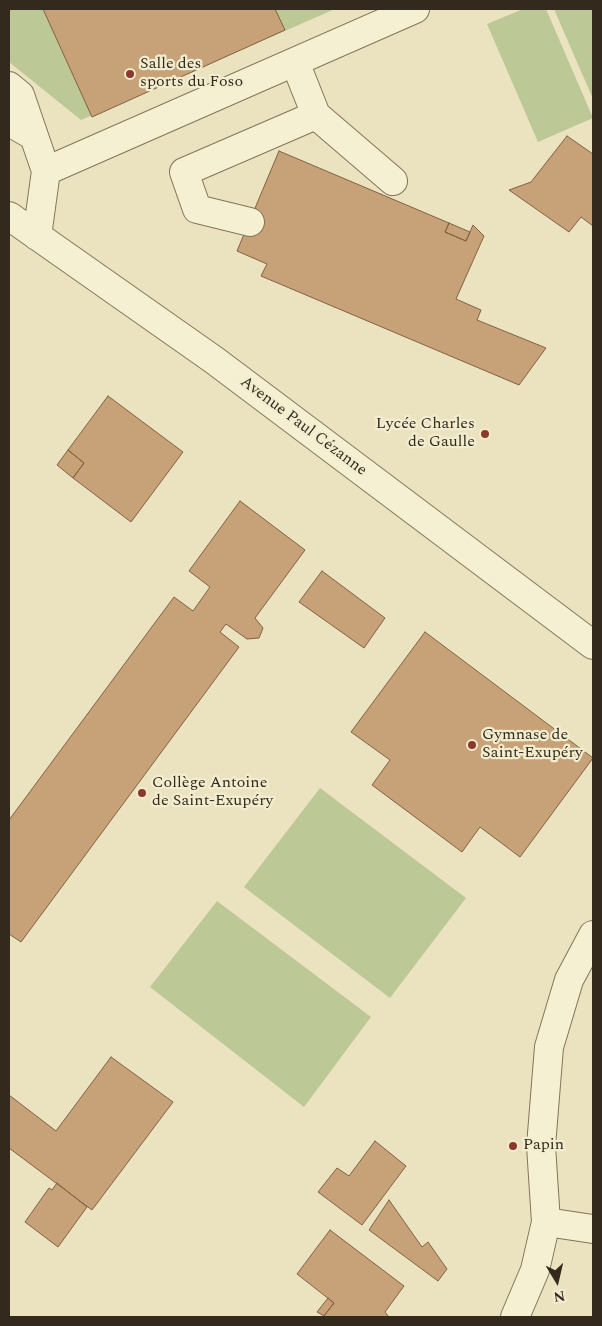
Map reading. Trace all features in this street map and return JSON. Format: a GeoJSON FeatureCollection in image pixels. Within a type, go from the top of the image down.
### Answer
{"type":"FeatureCollection","features":[{"type":"Feature","properties":{"kind":"street"},"geometry":{"type":"LineString","coordinates":[[46,171],[415,9]]}},
{"type":"Feature","properties":{"kind":"street"},"geometry":{"type":"LineString","coordinates":[[295,62],[316,115],[393,181]]}},
{"type":"Feature","properties":{"kind":"street"},"geometry":{"type":"LineString","coordinates":[[9,86],[20,95],[46,171],[37,236]]}},
{"type":"Feature","properties":{"kind":"street"},"geometry":{"type":"LineString","coordinates":[[250,222],[196,209],[184,172],[316,115]]}},
{"type":"Feature","properties":{"kind":"street"},"geometry":{"type":"LineString","coordinates":[[9,122],[34,136]]}},
{"type":"Feature","properties":{"kind":"street","name":"Avenue Paul Cézanne"},"geometry":{"type":"LineString","coordinates":[[9,216],[214,360],[593,644]]}},
{"type":"Feature","properties":{"kind":"street"},"geometry":{"type":"LineString","coordinates":[[515,1317],[535,1270],[546,1222],[541,1146],[549,1047],[568,980],[593,934]]}},
{"type":"Feature","properties":{"kind":"street"},"geometry":{"type":"LineString","coordinates":[[546,1222],[593,1229]]}},
{"type":"Feature","properties":{"kind":"green space","name":"Salle des sports du Foso"},"geometry":{"type":"Polygon","coordinates":[[[9,9],[335,9],[81,120],[9,62],[9,9]]]}},
{"type":"Feature","properties":{"kind":"green space"},"geometry":{"type":"Polygon","coordinates":[[[523,9],[546,9],[593,118],[538,142],[487,24],[523,9]]]}},
{"type":"Feature","properties":{"kind":"green space"},"geometry":{"type":"Polygon","coordinates":[[[554,9],[593,9],[593,99],[554,9]]]}},
{"type":"Feature","properties":{"kind":"green space"},"geometry":{"type":"Polygon","coordinates":[[[320,788],[466,898],[390,998],[244,887],[320,788]]]}},
{"type":"Feature","properties":{"kind":"green space"},"geometry":{"type":"Polygon","coordinates":[[[217,901],[371,1017],[304,1107],[150,987],[217,901]]]}},
{"type":"Feature","properties":{"kind":"building","name":"Salle des sports du Foso"},"geometry":{"type":"Polygon","coordinates":[[[43,9],[275,9],[285,30],[92,117],[43,9]]]}},
{"type":"Feature","properties":{"kind":"building"},"geometry":{"type":"Polygon","coordinates":[[[567,136],[593,154],[593,226],[581,217],[569,232],[509,190],[531,182],[567,136]]]}},
{"type":"Feature","properties":{"kind":"building"},"geometry":{"type":"Polygon","coordinates":[[[279,151],[449,223],[445,232],[466,241],[473,225],[484,236],[456,299],[481,310],[477,320],[546,348],[519,385],[261,276],[267,264],[237,251],[279,151]]]}},
{"type":"Feature","properties":{"kind":"building"},"geometry":{"type":"Polygon","coordinates":[[[449,223],[470,232],[466,241],[445,232],[449,223]]]}},
{"type":"Feature","properties":{"kind":"building"},"geometry":{"type":"Polygon","coordinates":[[[108,396],[183,452],[131,522],[73,478],[84,463],[68,450],[108,396]]]}},
{"type":"Feature","properties":{"kind":"building"},"geometry":{"type":"Polygon","coordinates":[[[68,450],[84,463],[73,478],[57,465],[68,450]]]}},
{"type":"Feature","properties":{"kind":"building"},"geometry":{"type":"Polygon","coordinates":[[[240,501],[305,550],[255,618],[263,628],[259,638],[247,639],[226,624],[220,632],[239,647],[21,942],[9,934],[9,820],[174,597],[193,611],[210,587],[189,571],[240,501]]]}},
{"type":"Feature","properties":{"kind":"building"},"geometry":{"type":"Polygon","coordinates":[[[322,571],[385,618],[364,648],[299,602],[322,571]]]}},
{"type":"Feature","properties":{"kind":"building","name":"Gymnase de Saint-Exupéry"},"geometry":{"type":"Polygon","coordinates":[[[425,632],[593,758],[520,857],[480,827],[462,852],[372,785],[390,760],[351,732],[425,632]]]}},
{"type":"Feature","properties":{"kind":"building"},"geometry":{"type":"Polygon","coordinates":[[[111,1057],[173,1102],[92,1210],[9,1148],[9,1095],[56,1131],[111,1057]]]}},
{"type":"Feature","properties":{"kind":"building"},"geometry":{"type":"Polygon","coordinates":[[[375,1141],[406,1166],[362,1225],[318,1192],[337,1168],[349,1176],[375,1141]]]}},
{"type":"Feature","properties":{"kind":"building"},"geometry":{"type":"Polygon","coordinates":[[[57,1183],[87,1207],[58,1247],[25,1222],[49,1188],[52,1190],[57,1183]]]}},
{"type":"Feature","properties":{"kind":"building"},"geometry":{"type":"Polygon","coordinates":[[[389,1200],[422,1247],[428,1242],[447,1269],[438,1281],[369,1230],[389,1200]]]}},
{"type":"Feature","properties":{"kind":"building"},"geometry":{"type":"Polygon","coordinates":[[[330,1230],[404,1286],[385,1312],[389,1317],[323,1317],[334,1303],[297,1274],[330,1230]]]}},
{"type":"Feature","properties":{"kind":"building"},"geometry":{"type":"Polygon","coordinates":[[[328,1298],[334,1303],[324,1316],[317,1312],[328,1298]]]}},
{"type":"Feature","properties":{"kind":"place","name":"Salle des sports du Foso"},"geometry":{"type":"Point","coordinates":[130,74]}},
{"type":"Feature","properties":{"kind":"place","name":"Lycée Charles de Gaulle"},"geometry":{"type":"Point","coordinates":[485,434]}},
{"type":"Feature","properties":{"kind":"place","name":"Gymnase de Saint-Exupéry"},"geometry":{"type":"Point","coordinates":[472,745]}},
{"type":"Feature","properties":{"kind":"place","name":"Collège Antoine de Saint-Exupéry"},"geometry":{"type":"Point","coordinates":[142,793]}},
{"type":"Feature","properties":{"kind":"place","name":"Papin"},"geometry":{"type":"Point","coordinates":[513,1146]}}]}
